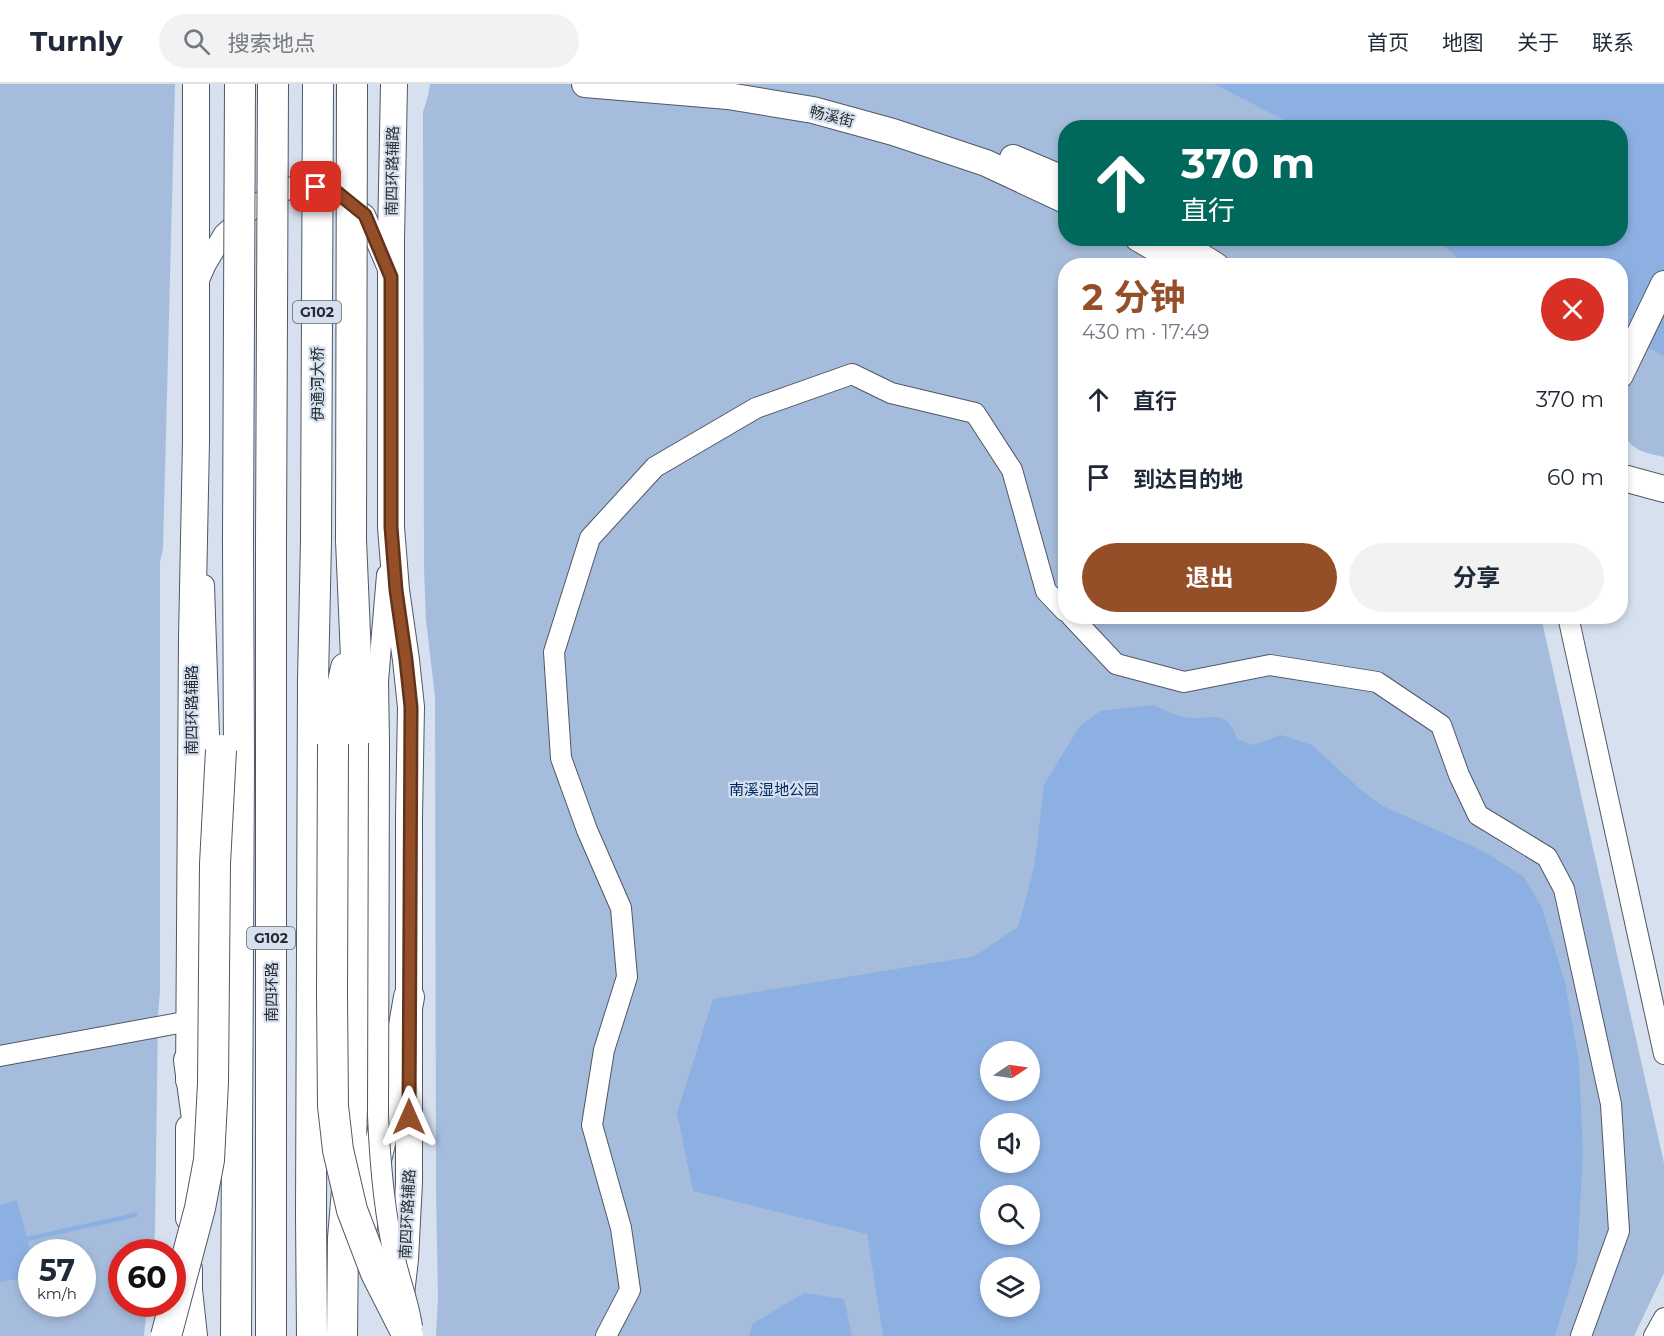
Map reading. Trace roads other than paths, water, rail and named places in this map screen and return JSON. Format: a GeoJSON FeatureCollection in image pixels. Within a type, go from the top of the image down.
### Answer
{"type":"FeatureCollection","features":[{"type":"Feature","properties":{"kind":"highway"},"geometry":{"type":"LineString","coordinates":[[236,1334],[240,84]]}},
{"type":"Feature","properties":{"kind":"highway","name":"南四环路"},"geometry":{"type":"LineString","coordinates":[[272,1336],[273,84]]}},
{"type":"Feature","properties":{"kind":"highway","name":"伊通河大桥"},"geometry":{"type":"LineString","coordinates":[[316,541],[318,84]]}},
{"type":"Feature","properties":{"kind":"highway"},"geometry":{"type":"LineString","coordinates":[[342,1336],[343,1238],[351,1142],[358,906],[358,705],[351,540],[352,84]]}},
{"type":"Feature","properties":{"kind":"highway"},"geometry":{"type":"LineString","coordinates":[[316,541],[334,684],[332,995],[333,1106],[338,1150],[352,1210],[376,1273],[410,1336]]}},
{"type":"Feature","properties":{"kind":"highway","name":"G102"},"geometry":{"type":"LineString","coordinates":[[312,1336],[313,680],[316,541]]}},
{"type":"Feature","properties":{"kind":"highway"},"geometry":{"type":"LineString","coordinates":[[166,1336],[200,1208],[209,1160],[213,1083],[215,750],[225,617],[238,545]]}},
{"type":"Feature","properties":{"kind":"highway"},"geometry":{"type":"LineString","coordinates":[[333,735],[355,632]]}},
{"type":"Feature","properties":{"kind":"highway"},"geometry":{"type":"LineString","coordinates":[[348,1336],[352,1284],[366,1200],[392,1094],[409,997]]}},
{"type":"Feature","properties":{"kind":"highway"},"geometry":{"type":"LineString","coordinates":[[189,1060],[201,1150],[223,1244],[236,1334]]}},
{"type":"Feature","properties":{"kind":"main road","name":"南四环路辅路"},"geometry":{"type":"LineString","coordinates":[[194,1336],[189,1290],[189,1021],[192,579],[196,441],[196,84]]}},
{"type":"Feature","properties":{"kind":"main road","name":"南四环路辅路"},"geometry":{"type":"LineString","coordinates":[[394,84],[391,527],[396,590],[411,707],[409,1182],[405,1259],[395,1336]]}},
{"type":"Feature","properties":{"kind":"main road","name":"畅溪街"},"geometry":{"type":"LineString","coordinates":[[585,84],[728,96],[813,110],[893,132],[986,163],[1058,197]]}},
{"type":"Feature","properties":{"kind":"main road","name":"畅溪街"},"geometry":{"type":"LineString","coordinates":[[755,84],[839,100],[912,121],[1058,177]]}},
{"type":"Feature","properties":{"kind":"main road"},"geometry":{"type":"LineString","coordinates":[[1152,246],[1172,258]]}},
{"type":"Feature","properties":{"kind":"main road"},"geometry":{"type":"LineString","coordinates":[[1185,246],[1203,258]]}},
{"type":"Feature","properties":{"kind":"main road"},"geometry":{"type":"LineString","coordinates":[[1628,358],[1664,284]]}},
{"type":"Feature","properties":{"kind":"main road"},"geometry":{"type":"LineString","coordinates":[[1628,465],[1664,474]]}},
{"type":"Feature","properties":{"kind":"main road"},"geometry":{"type":"LineString","coordinates":[[1628,479],[1664,489]]}},
{"type":"Feature","properties":{"kind":"street"},"geometry":{"type":"LineString","coordinates":[[196,288],[206,264],[224,234],[260,202],[297,185],[334,190],[365,215],[391,277]]}},
{"type":"Feature","properties":{"kind":"street"},"geometry":{"type":"LineString","coordinates":[[606,1336],[630,1290],[621,1228],[592,1125],[604,1050],[627,977],[621,908],[587,830],[561,758],[554,652],[590,538],[655,467],[756,408],[852,374],[891,393],[975,413],[1012,470],[1046,591],[1058,603]]}},
{"type":"Feature","properties":{"kind":"street"},"geometry":{"type":"LineString","coordinates":[[196,441],[215,750]]}},
{"type":"Feature","properties":{"kind":"street"},"geometry":{"type":"LineString","coordinates":[[391,527],[378,681],[378,1115],[383,1195],[395,1259],[409,1309],[410,1336]]}},
{"type":"Feature","properties":{"kind":"street"},"geometry":{"type":"LineString","coordinates":[[1078,624],[1116,664],[1184,682],[1270,665],[1377,682],[1441,725],[1458,775],[1478,816],[1547,858],[1564,889],[1611,1104],[1619,1231],[1581,1336]]}},
{"type":"Feature","properties":{"kind":"street"},"geometry":{"type":"LineString","coordinates":[[1570,624],[1664,1054]]}},
{"type":"Feature","properties":{"kind":"street"},"geometry":{"type":"LineString","coordinates":[[0,1056],[189,1021]]}},
{"type":"Feature","properties":{"kind":"street"},"geometry":{"type":"LineString","coordinates":[[1654,1336],[1664,1318]]}},
{"type":"Feature","properties":{"kind":"waterway"},"geometry":{"type":"LineString","coordinates":[[27,1239],[135,1215]]}},
{"type":"Feature","properties":{"kind":"park label","name":"南溪湿地公园"},"geometry":{"type":"Point","coordinates":[774,789]}}]}
